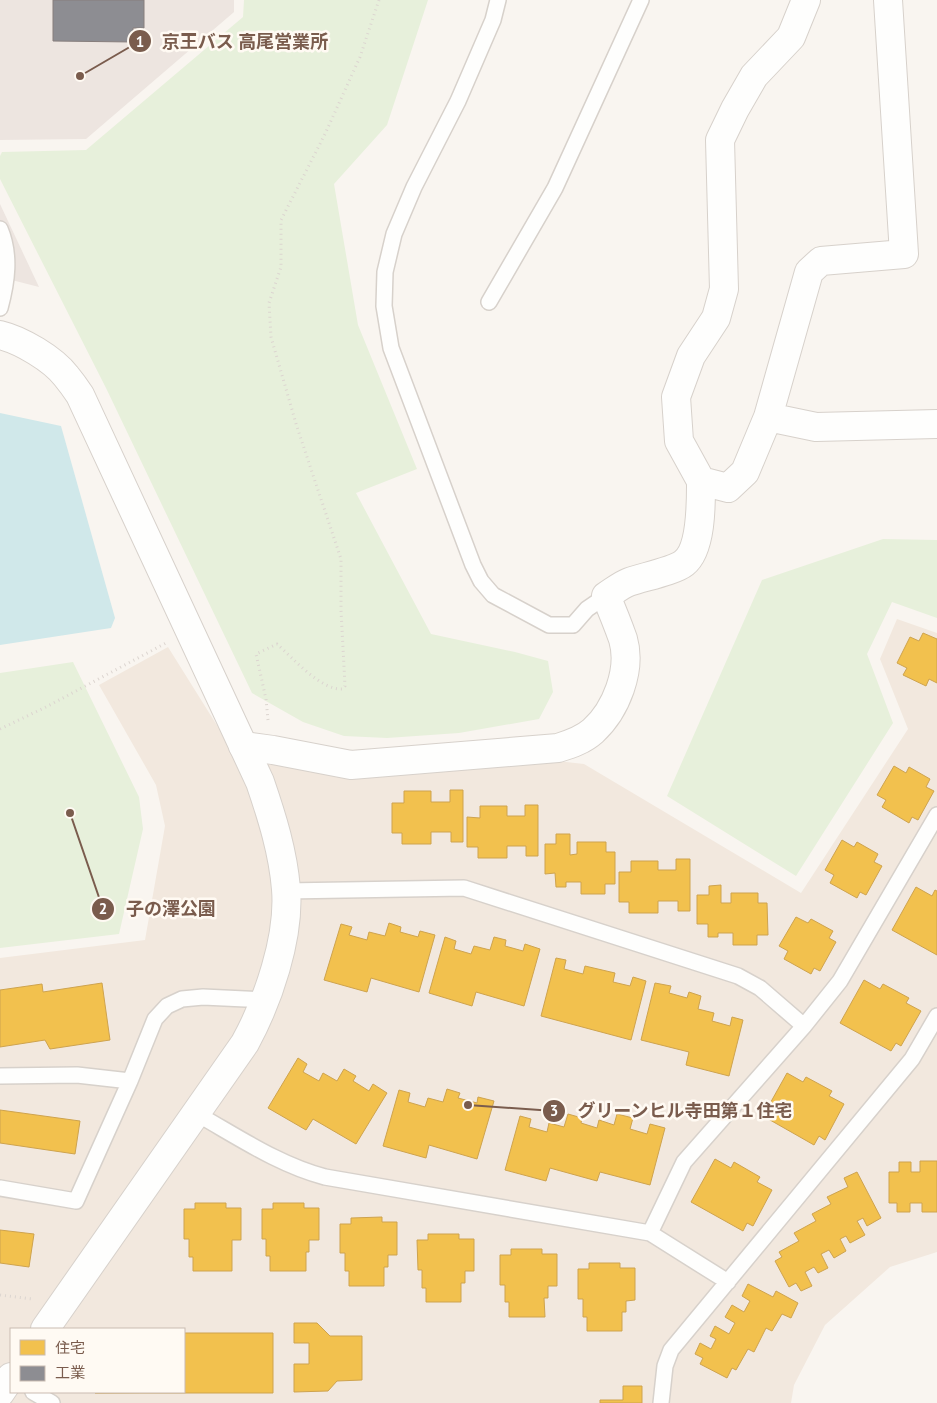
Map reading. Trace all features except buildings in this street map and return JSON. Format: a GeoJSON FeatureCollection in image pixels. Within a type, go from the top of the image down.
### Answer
{"type":"FeatureCollection","features":[{"type":"Feature","properties":{"kind":"street"},"geometry":{"type":"LineString","coordinates":[[243,746],[351,765],[558,748],[580,740],[593,730],[607,712],[625,676],[625,656],[623,640],[606,596],[627,583],[664,572],[685,562],[695,546],[701,512],[701,481],[679,441],[676,397],[691,356],[716,318],[724,288],[720,140],[754,76],[791,37],[806,0]]}},
{"type":"Feature","properties":{"kind":"street"},"geometry":{"type":"LineString","coordinates":[[701,481],[728,488],[745,472],[768,416],[809,272],[821,261],[904,254],[888,0]]}},
{"type":"Feature","properties":{"kind":"street"},"geometry":{"type":"LineString","coordinates":[[0,335],[26,344],[40,354],[66,374],[80,395],[260,782],[282,854],[286,891],[282,936],[276,965],[266,1000],[257,1022],[197,1114],[46,1328]]}},
{"type":"Feature","properties":{"kind":"street"},"geometry":{"type":"LineString","coordinates":[[768,416],[816,427],[937,424]]}},
{"type":"Feature","properties":{"kind":"lane"},"geometry":{"type":"LineString","coordinates":[[498,0],[493,20],[458,101],[414,187],[394,234],[385,272],[384,306],[391,348],[481,582],[493,594],[549,625],[573,625],[587,609],[606,596]]}},
{"type":"Feature","properties":{"kind":"lane"},"geometry":{"type":"LineString","coordinates":[[489,302],[554,188],[641,0]]}},
{"type":"Feature","properties":{"kind":"lane"},"geometry":{"type":"LineString","coordinates":[[0,229],[5,240],[8,268],[0,308]]}},
{"type":"Feature","properties":{"kind":"lane"},"geometry":{"type":"LineString","coordinates":[[650,1233],[684,1162],[804,1026],[840,981],[937,815]]}},
{"type":"Feature","properties":{"kind":"lane"},"geometry":{"type":"LineString","coordinates":[[286,891],[464,888],[738,976],[760,988],[804,1026]]}},
{"type":"Feature","properties":{"kind":"lane"},"geometry":{"type":"LineString","coordinates":[[0,1188],[76,1201],[130,1082],[155,1019],[167,1006],[182,998],[266,1000]]}},
{"type":"Feature","properties":{"kind":"lane"},"geometry":{"type":"LineString","coordinates":[[661,1403],[665,1366],[671,1350],[912,1059],[937,1016]]}},
{"type":"Feature","properties":{"kind":"lane"},"geometry":{"type":"LineString","coordinates":[[0,1076],[77,1075],[130,1082]]}},
{"type":"Feature","properties":{"kind":"lane"},"geometry":{"type":"LineString","coordinates":[[197,1114],[301,1171],[325,1178],[650,1233],[728,1282]]}},
{"type":"Feature","properties":{"kind":"lane"},"geometry":{"type":"LineString","coordinates":[[31,1393],[52,1403]]}},
{"type":"Feature","properties":{"kind":"path"},"geometry":{"type":"LineString","coordinates":[[269,726],[266,699],[256,654],[277,644],[319,681],[338,689],[343,689],[345,686],[342,559],[297,427],[271,336],[269,303],[280,267],[280,220],[325,134],[360,57],[379,0]]}},
{"type":"Feature","properties":{"kind":"path"},"geometry":{"type":"LineString","coordinates":[[0,729],[46,707],[173,639]]}},
{"type":"Feature","properties":{"kind":"path"},"geometry":{"type":"LineString","coordinates":[[0,1295],[33,1299]]}},
{"type":"Feature","properties":{"kind":"shaded area"},"geometry":{"type":"Polygon","coordinates":[[[0,0],[234,0],[234,12],[86,139],[0,140],[0,0]]]}},
{"type":"Feature","properties":{"kind":"shaded area"},"geometry":{"type":"Polygon","coordinates":[[[0,204],[39,287],[0,277],[0,204]]]}},
{"type":"Feature","properties":{"kind":"shaded area"},"geometry":{"type":"Polygon","coordinates":[[[897,619],[937,633],[937,1252],[890,1267],[825,1325],[794,1385],[791,1403],[0,1403],[0,958],[145,940],[165,826],[156,785],[99,685],[168,647],[238,759],[272,762],[347,778],[557,761],[584,764],[801,893],[908,729],[880,659],[897,619]]]}},
{"type":"Feature","properties":{"kind":"green space"},"geometry":{"type":"Polygon","coordinates":[[[244,0],[428,0],[387,125],[334,184],[358,325],[417,469],[356,493],[431,634],[548,661],[553,692],[539,719],[459,733],[387,738],[344,736],[303,722],[252,693],[106,388],[0,179],[0,156],[2,152],[86,150],[243,17],[244,0]]]}},
{"type":"Feature","properties":{"kind":"green space"},"geometry":{"type":"Polygon","coordinates":[[[883,539],[937,540],[937,618],[892,602],[867,654],[893,723],[796,876],[667,796],[762,580],[883,539]]]}},
{"type":"Feature","properties":{"kind":"green space"},"geometry":{"type":"Polygon","coordinates":[[[73,662],[139,797],[143,829],[119,934],[0,948],[0,673],[73,662]]]}},
{"type":"Feature","properties":{"kind":"water"},"geometry":{"type":"Polygon","coordinates":[[[0,413],[61,426],[115,618],[111,628],[0,645],[0,413]]]}},
{"type":"Feature","properties":{"kind":"place","name":"京王バス 高尾営業所"},"geometry":{"type":"Point","coordinates":[80,76]}},
{"type":"Feature","properties":{"kind":"place","name":"子の澤公園"},"geometry":{"type":"Point","coordinates":[70,813]}},
{"type":"Feature","properties":{"kind":"place","name":"グリーンヒル寺田第１住宅"},"geometry":{"type":"Point","coordinates":[468,1105]}}]}
